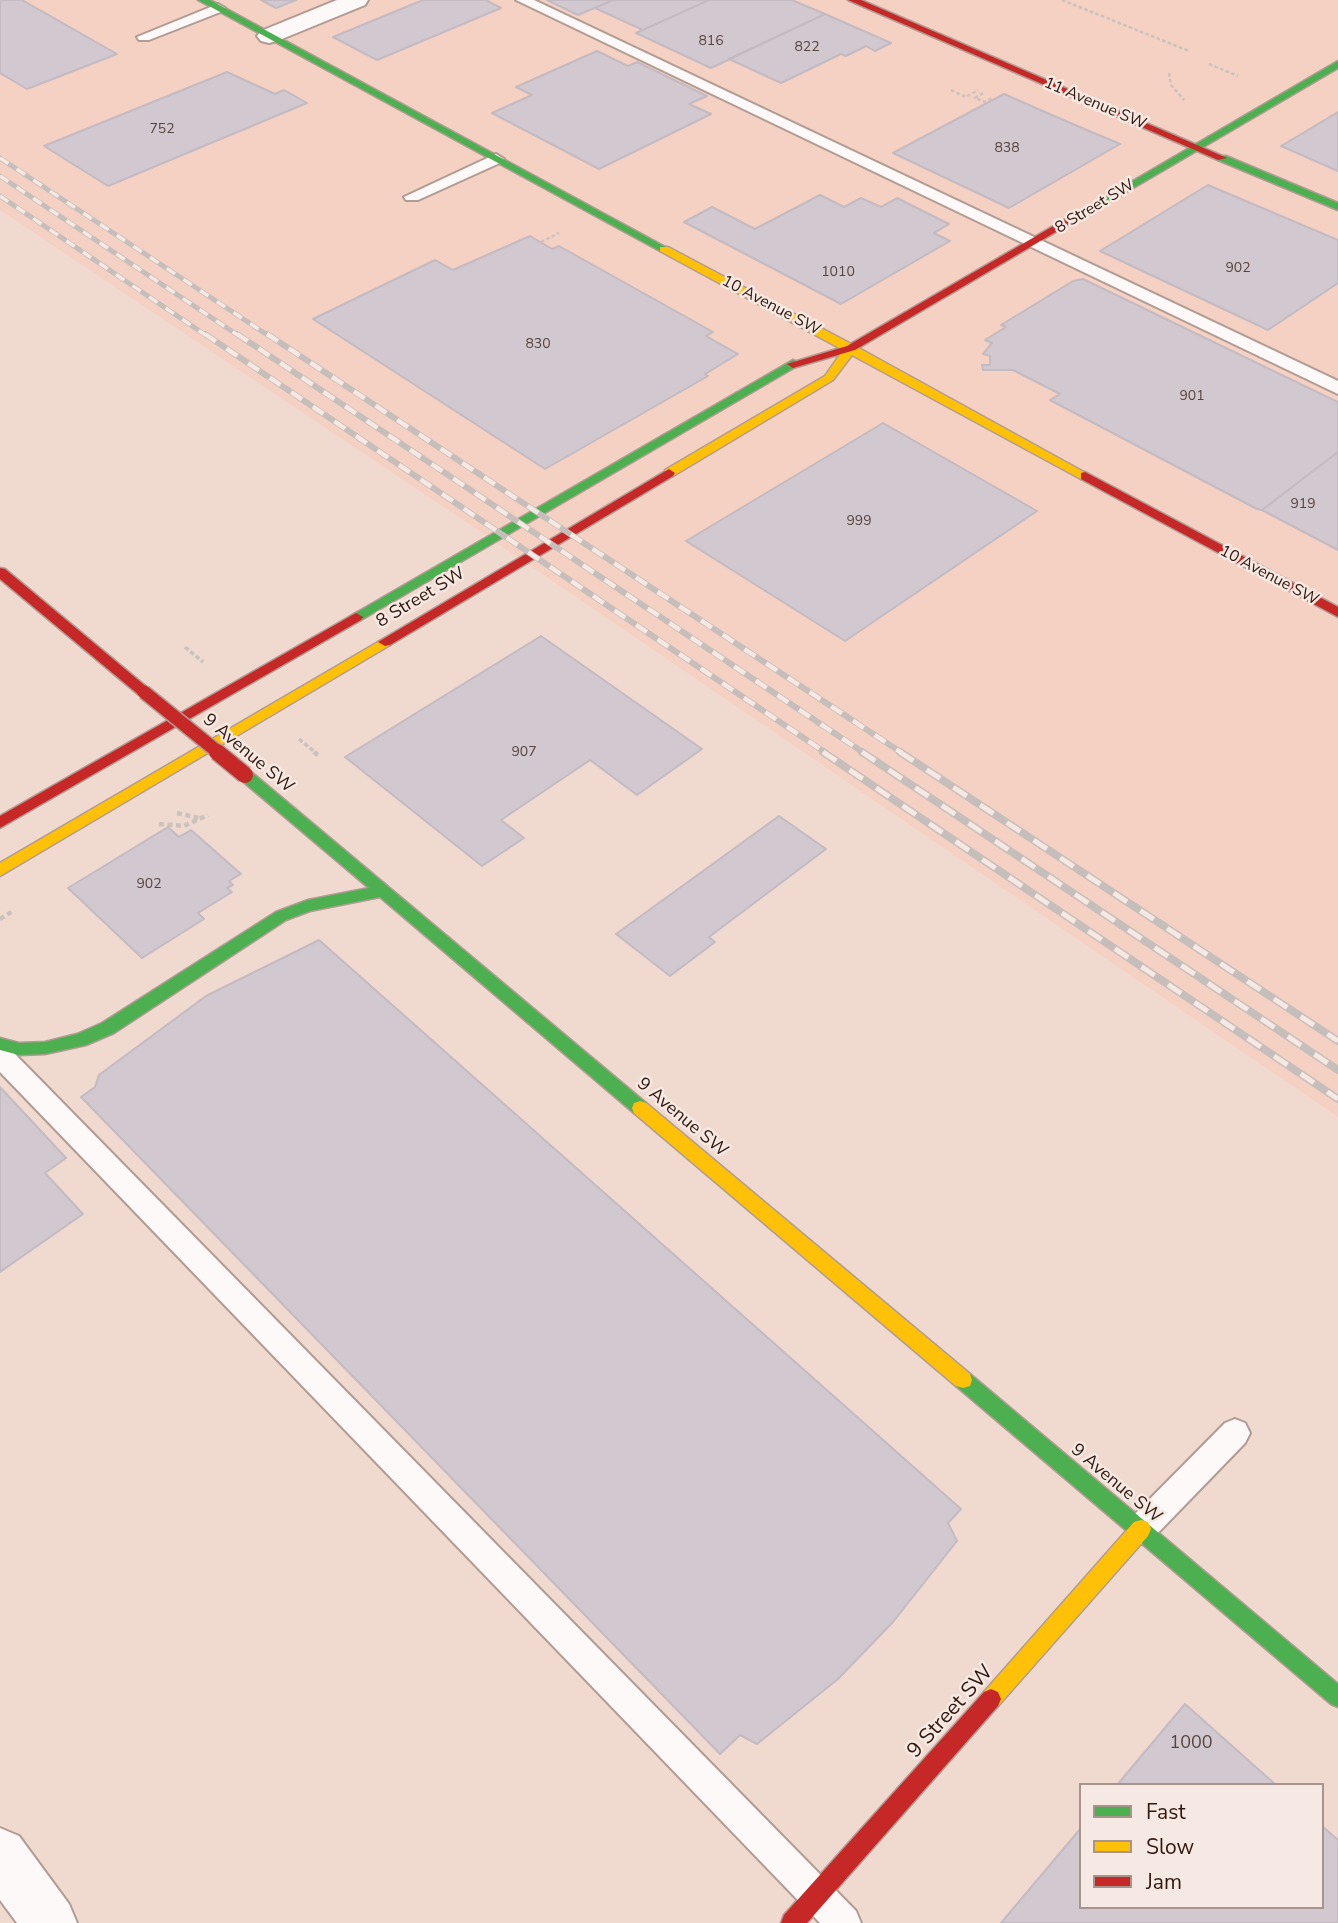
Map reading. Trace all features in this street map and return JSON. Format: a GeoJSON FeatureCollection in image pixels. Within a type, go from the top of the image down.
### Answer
{"type":"FeatureCollection","features":[{"type":"Feature","properties":{"kind":"main road","name":"11 Avenue SW"},"geometry":{"type":"LineString","coordinates":[[853,0],[1338,207]]}},
{"type":"Feature","properties":{"kind":"main road","name":"10 Avenue SW"},"geometry":{"type":"LineString","coordinates":[[210,4],[1338,613]]}},
{"type":"Feature","properties":{"kind":"main road","name":"8 Street SW"},"geometry":{"type":"LineString","coordinates":[[0,823],[799,362],[851,348],[1338,64]]}},
{"type":"Feature","properties":{"kind":"main road","name":"8 Street SW"},"geometry":{"type":"LineString","coordinates":[[0,870],[829,378],[851,348]]}},
{"type":"Feature","properties":{"kind":"main road","name":"9 Avenue SW"},"geometry":{"type":"LineString","coordinates":[[0,572],[1338,1697]]}},
{"type":"Feature","properties":{"kind":"main road"},"geometry":{"type":"LineString","coordinates":[[0,1044],[19,1049],[45,1048],[80,1040],[108,1028],[282,916],[308,906],[382,891]]}},
{"type":"Feature","properties":{"kind":"main road","name":"9 Street SW"},"geometry":{"type":"LineString","coordinates":[[792,1923],[1141,1530]]}},
{"type":"Feature","properties":{"kind":"street"},"geometry":{"type":"LineString","coordinates":[[269,36],[358,0]]}},
{"type":"Feature","properties":{"kind":"street"},"geometry":{"type":"LineString","coordinates":[[0,1856],[50,1923]]}},
{"type":"Feature","properties":{"kind":"lane"},"geometry":{"type":"LineString","coordinates":[[523,0],[1338,388]]}},
{"type":"Feature","properties":{"kind":"lane"},"geometry":{"type":"LineString","coordinates":[[144,37],[210,4]]}},
{"type":"Feature","properties":{"kind":"lane"},"geometry":{"type":"LineString","coordinates":[[412,197],[496,159]]}},
{"type":"Feature","properties":{"kind":"lane"},"geometry":{"type":"LineString","coordinates":[[0,1055],[844,1923]]}},
{"type":"Feature","properties":{"kind":"lane"},"geometry":{"type":"LineString","coordinates":[[1141,1530],[1235,1433]]}},
{"type":"Feature","properties":{"kind":"path"},"geometry":{"type":"LineString","coordinates":[[1062,0],[1189,51]]}},
{"type":"Feature","properties":{"kind":"path"},"geometry":{"type":"LineString","coordinates":[[1209,64],[1238,76]]}},
{"type":"Feature","properties":{"kind":"path"},"geometry":{"type":"LineString","coordinates":[[1170,73],[1171,85],[1183,100],[1190,103]]}},
{"type":"Feature","properties":{"kind":"path"},"geometry":{"type":"LineString","coordinates":[[951,90],[966,97]]}},
{"type":"Feature","properties":{"kind":"path"},"geometry":{"type":"LineString","coordinates":[[985,102],[992,97]]}},
{"type":"Feature","properties":{"kind":"path"},"geometry":{"type":"LineString","coordinates":[[541,242],[564,231]]}},
{"type":"Feature","properties":{"kind":"path"},"geometry":{"type":"LineString","coordinates":[[298,738],[319,755]]}},
{"type":"Feature","properties":{"kind":"shaded area"},"geometry":{"type":"Polygon","coordinates":[[[0,0],[1338,0],[1338,1117],[469,524],[0,210],[0,0]]]}},
{"type":"Feature","properties":{"kind":"building"},"geometry":{"type":"Polygon","coordinates":[[[0,0],[22,0],[117,54],[27,89],[0,73],[0,0]]]}},
{"type":"Feature","properties":{"kind":"building"},"geometry":{"type":"Polygon","coordinates":[[[261,0],[296,0],[276,8],[261,0]]]}},
{"type":"Feature","properties":{"kind":"building"},"geometry":{"type":"Polygon","coordinates":[[[423,0],[486,0],[501,8],[377,60],[333,37],[423,0]]]}},
{"type":"Feature","properties":{"kind":"building"},"geometry":{"type":"Polygon","coordinates":[[[547,0],[613,0],[578,15],[547,0]]]}},
{"type":"Feature","properties":{"kind":"building"},"geometry":{"type":"Polygon","coordinates":[[[613,0],[709,0],[643,30],[595,8],[613,0]]]}},
{"type":"Feature","properties":{"kind":"building"},"geometry":{"type":"Polygon","coordinates":[[[709,0],[792,0],[825,14],[711,68],[636,33],[709,0]]]}},
{"type":"Feature","properties":{"kind":"building"},"geometry":{"type":"Polygon","coordinates":[[[825,14],[891,43],[875,51],[866,46],[846,56],[841,54],[781,83],[729,59],[825,14]]]}},
{"type":"Feature","properties":{"kind":"building"},"geometry":{"type":"Polygon","coordinates":[[[597,51],[628,66],[637,62],[707,96],[689,104],[711,114],[599,169],[492,113],[532,95],[516,87],[597,51]]]}},
{"type":"Feature","properties":{"kind":"building"},"geometry":{"type":"Polygon","coordinates":[[[227,72],[275,94],[284,90],[307,103],[108,186],[44,146],[227,72]]]}},
{"type":"Feature","properties":{"kind":"building"},"geometry":{"type":"Polygon","coordinates":[[[1004,94],[1120,144],[1009,208],[893,153],[1004,94]]]}},
{"type":"Feature","properties":{"kind":"building"},"geometry":{"type":"Polygon","coordinates":[[[1338,112],[1338,171],[1281,146],[1293,139],[1338,112]]]}},
{"type":"Feature","properties":{"kind":"building"},"geometry":{"type":"Polygon","coordinates":[[[1208,185],[1338,240],[1338,283],[1268,330],[1100,251],[1208,185]]]}},
{"type":"Feature","properties":{"kind":"building"},"geometry":{"type":"Polygon","coordinates":[[[820,195],[844,207],[861,198],[881,207],[897,198],[949,224],[934,233],[950,241],[841,304],[684,222],[712,207],[755,229],[820,195]]]}},
{"type":"Feature","properties":{"kind":"building"},"geometry":{"type":"Polygon","coordinates":[[[530,236],[552,249],[559,246],[713,332],[706,336],[738,354],[705,374],[708,376],[545,469],[313,319],[435,260],[453,270],[530,236]]]}},
{"type":"Feature","properties":{"kind":"building"},"geometry":{"type":"Polygon","coordinates":[[[1083,279],[1338,402],[1338,452],[1262,510],[1257,509],[1050,400],[1060,394],[1013,370],[983,370],[982,365],[990,365],[990,356],[983,354],[992,343],[985,340],[1006,327],[1001,325],[1073,281],[1083,279]]]}},
{"type":"Feature","properties":{"kind":"building"},"geometry":{"type":"Polygon","coordinates":[[[883,423],[1037,511],[845,641],[686,541],[883,423]]]}},
{"type":"Feature","properties":{"kind":"building"},"geometry":{"type":"Polygon","coordinates":[[[1338,452],[1338,550],[1262,510],[1338,452]]]}},
{"type":"Feature","properties":{"kind":"building"},"geometry":{"type":"Polygon","coordinates":[[[541,636],[702,749],[637,795],[590,760],[501,820],[524,838],[482,866],[345,757],[541,636]]]}},
{"type":"Feature","properties":{"kind":"building"},"geometry":{"type":"Polygon","coordinates":[[[779,816],[826,849],[709,937],[715,942],[670,976],[616,934],[779,816]]]}},
{"type":"Feature","properties":{"kind":"building"},"geometry":{"type":"Polygon","coordinates":[[[168,827],[179,837],[191,830],[241,874],[229,881],[233,885],[227,888],[232,892],[198,913],[204,919],[142,958],[68,888],[168,827]]]}},
{"type":"Feature","properties":{"kind":"building"},"geometry":{"type":"Polygon","coordinates":[[[319,940],[961,1509],[948,1523],[957,1541],[893,1622],[838,1679],[757,1744],[740,1735],[720,1754],[81,1097],[95,1087],[99,1075],[206,996],[319,940]]]}},
{"type":"Feature","properties":{"kind":"building"},"geometry":{"type":"Polygon","coordinates":[[[0,1087],[66,1158],[45,1173],[83,1214],[0,1272],[0,1087]]]}},
{"type":"Feature","properties":{"kind":"building"},"geometry":{"type":"Polygon","coordinates":[[[1185,1704],[1274,1783],[1119,1783],[1185,1704]]]}},
{"type":"Feature","properties":{"kind":"building"},"geometry":{"type":"Polygon","coordinates":[[[1324,1828],[1338,1840],[1338,1923],[1001,1923],[1079,1830],[1079,1909],[1324,1909],[1324,1828]]]}},
{"type":"Feature","properties":{"kind":"railway"},"geometry":{"type":"LineString","coordinates":[[0,158],[269,336]]}},
{"type":"Feature","properties":{"kind":"railway"},"geometry":{"type":"LineString","coordinates":[[0,176],[239,336]]}},
{"type":"Feature","properties":{"kind":"railway"},"geometry":{"type":"LineString","coordinates":[[0,196],[207,336]]}},
{"type":"Feature","properties":{"kind":"railway"},"geometry":{"type":"LineString","coordinates":[[205,334],[826,753]]}},
{"type":"Feature","properties":{"kind":"railway"},"geometry":{"type":"LineString","coordinates":[[237,334],[864,753]]}},
{"type":"Feature","properties":{"kind":"railway"},"geometry":{"type":"LineString","coordinates":[[267,334],[902,753]]}},
{"type":"Feature","properties":{"kind":"railway"},"geometry":{"type":"LineString","coordinates":[[823,752],[1338,1099]]}},
{"type":"Feature","properties":{"kind":"railway"},"geometry":{"type":"LineString","coordinates":[[862,752],[1338,1070]]}},
{"type":"Feature","properties":{"kind":"railway"},"geometry":{"type":"LineString","coordinates":[[900,752],[1338,1041]]}},
{"type":"Feature","properties":{"kind":"traffic: fast"},"geometry":{"type":"LineString","coordinates":[[203,0],[664,249]]}},
{"type":"Feature","properties":{"kind":"traffic: fast"},"geometry":{"type":"LineString","coordinates":[[1078,216],[1338,64]]}},
{"type":"Feature","properties":{"kind":"traffic: fast"},"geometry":{"type":"LineString","coordinates":[[1222,158],[1338,207]]}},
{"type":"Feature","properties":{"kind":"traffic: fast"},"geometry":{"type":"LineString","coordinates":[[356,617],[793,364]]}},
{"type":"Feature","properties":{"kind":"traffic: fast"},"geometry":{"type":"LineString","coordinates":[[245,775],[640,1108]]}},
{"type":"Feature","properties":{"kind":"traffic: fast"},"geometry":{"type":"LineString","coordinates":[[0,1044],[19,1049],[45,1048],[80,1040],[108,1028],[281,916],[308,906],[382,891]]}},
{"type":"Feature","properties":{"kind":"traffic: fast"},"geometry":{"type":"LineString","coordinates":[[963,1380],[1338,1697]]}},
{"type":"Feature","properties":{"kind":"traffic: slow"},"geometry":{"type":"LineString","coordinates":[[664,249],[1085,476]]}},
{"type":"Feature","properties":{"kind":"traffic: slow"},"geometry":{"type":"LineString","coordinates":[[669,473],[829,378],[851,348]]}},
{"type":"Feature","properties":{"kind":"traffic: slow"},"geometry":{"type":"LineString","coordinates":[[0,870],[385,642]]}},
{"type":"Feature","properties":{"kind":"traffic: slow"},"geometry":{"type":"LineString","coordinates":[[640,1108],[963,1380]]}},
{"type":"Feature","properties":{"kind":"traffic: slow"},"geometry":{"type":"LineString","coordinates":[[991,1699],[1141,1529]]}},
{"type":"Feature","properties":{"kind":"traffic: jam"},"geometry":{"type":"LineString","coordinates":[[853,0],[1222,158]]}},
{"type":"Feature","properties":{"kind":"traffic: jam"},"geometry":{"type":"LineString","coordinates":[[793,364],[851,348],[1078,216]]}},
{"type":"Feature","properties":{"kind":"traffic: jam"},"geometry":{"type":"LineString","coordinates":[[385,642],[669,473]]}},
{"type":"Feature","properties":{"kind":"traffic: jam"},"geometry":{"type":"LineString","coordinates":[[1085,476],[1338,613]]}},
{"type":"Feature","properties":{"kind":"traffic: jam"},"geometry":{"type":"LineString","coordinates":[[0,572],[144,692]]}},
{"type":"Feature","properties":{"kind":"traffic: jam"},"geometry":{"type":"LineString","coordinates":[[0,823],[356,617]]}},
{"type":"Feature","properties":{"kind":"traffic: jam"},"geometry":{"type":"LineString","coordinates":[[144,692],[245,775]]}},
{"type":"Feature","properties":{"kind":"traffic: jam"},"geometry":{"type":"LineString","coordinates":[[792,1923],[991,1699]]}}]}
